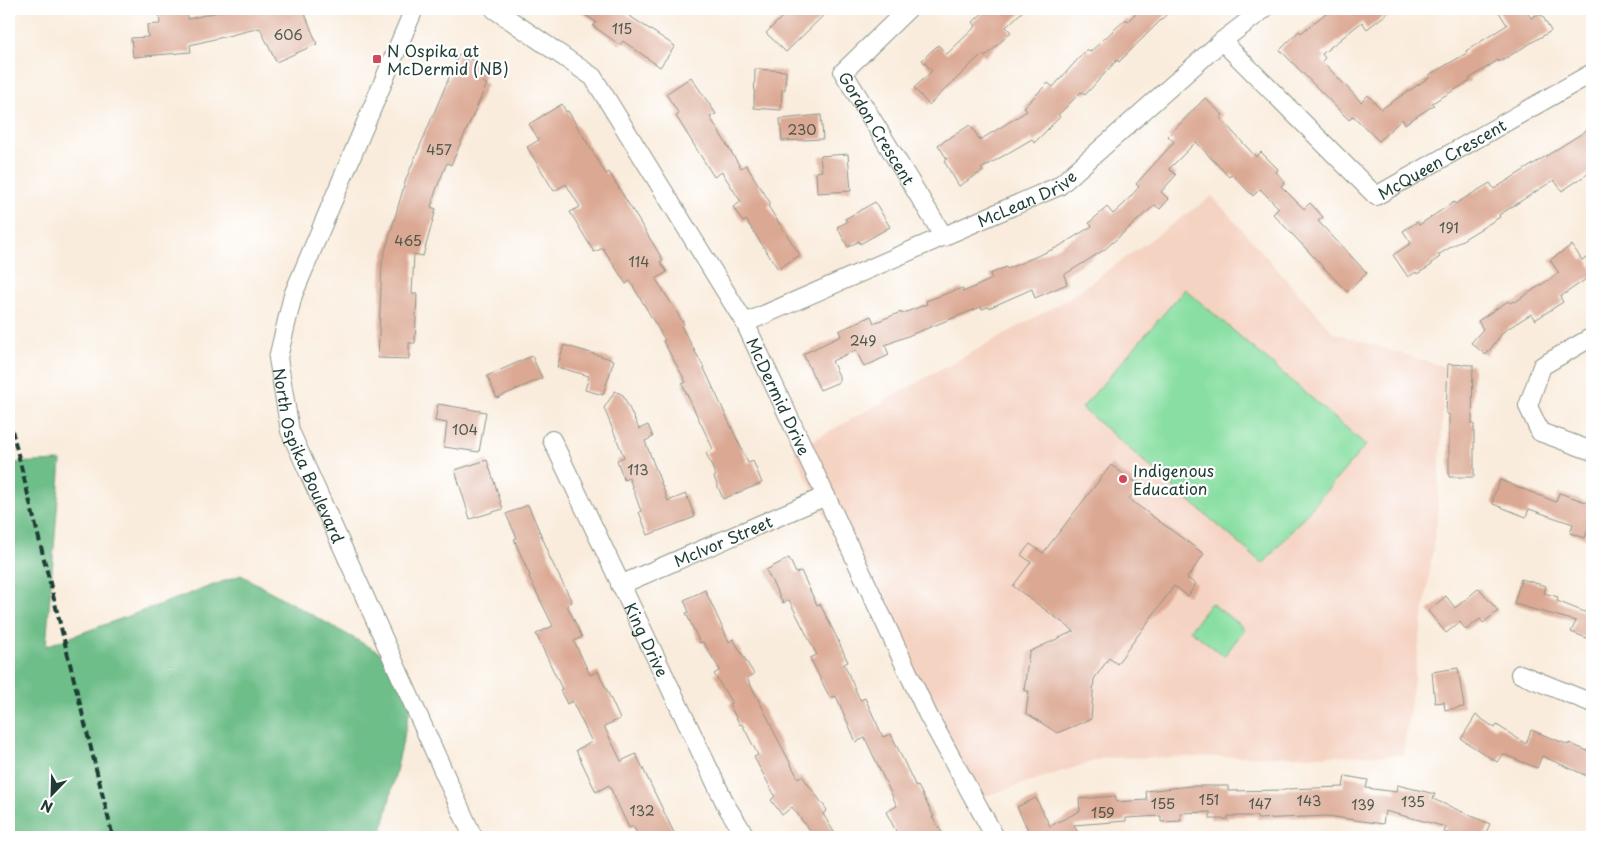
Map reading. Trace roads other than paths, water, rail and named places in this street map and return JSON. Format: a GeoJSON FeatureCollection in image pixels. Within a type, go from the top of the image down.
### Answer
{"type":"FeatureCollection","features":[{"type":"Feature","properties":{"kind":"street","name":"North Ospika Boulevard"},"geometry":{"type":"LineString","coordinates":[[414,9],[293,295],[278,358],[290,431],[472,837]]}},
{"type":"Feature","properties":{"kind":"street","name":"McDermid Drive"},"geometry":{"type":"LineString","coordinates":[[494,9],[593,77],[745,323],[928,715],[995,837]]}},
{"type":"Feature","properties":{"kind":"street","name":"Gordon Crescent"},"geometry":{"type":"LineString","coordinates":[[908,9],[843,72],[944,237]]}},
{"type":"Feature","properties":{"kind":"street","name":"McLean Drive"},"geometry":{"type":"LineString","coordinates":[[745,323],[1059,186],[1222,41],[1264,9]]}},
{"type":"Feature","properties":{"kind":"street","name":"McQueen Crescent"},"geometry":{"type":"LineString","coordinates":[[1222,41],[1376,196],[1592,72]]}},
{"type":"Feature","properties":{"kind":"street"},"geometry":{"type":"LineString","coordinates":[[1592,337],[1542,366],[1528,406],[1540,432],[1592,451]]}},
{"type":"Feature","properties":{"kind":"street","name":"King Drive"},"geometry":{"type":"LineString","coordinates":[[552,440],[726,807],[746,837]]}},
{"type":"Feature","properties":{"kind":"street","name":"McIvor Street"},"geometry":{"type":"LineString","coordinates":[[620,585],[826,496]]}},
{"type":"Feature","properties":{"kind":"street"},"geometry":{"type":"LineString","coordinates":[[1520,674],[1592,702]]}},
{"type":"Feature","properties":{"kind":"railway"},"geometry":{"type":"LineString","coordinates":[[9,418],[113,837]]}},
{"type":"Feature","properties":{"kind":"place","name":"N Ospika at McDermid (NB)"},"geometry":{"type":"Point","coordinates":[377,59]}},
{"type":"Feature","properties":{"kind":"place","name":"Indigenous Education"},"geometry":{"type":"Point","coordinates":[1123,479]}}]}
